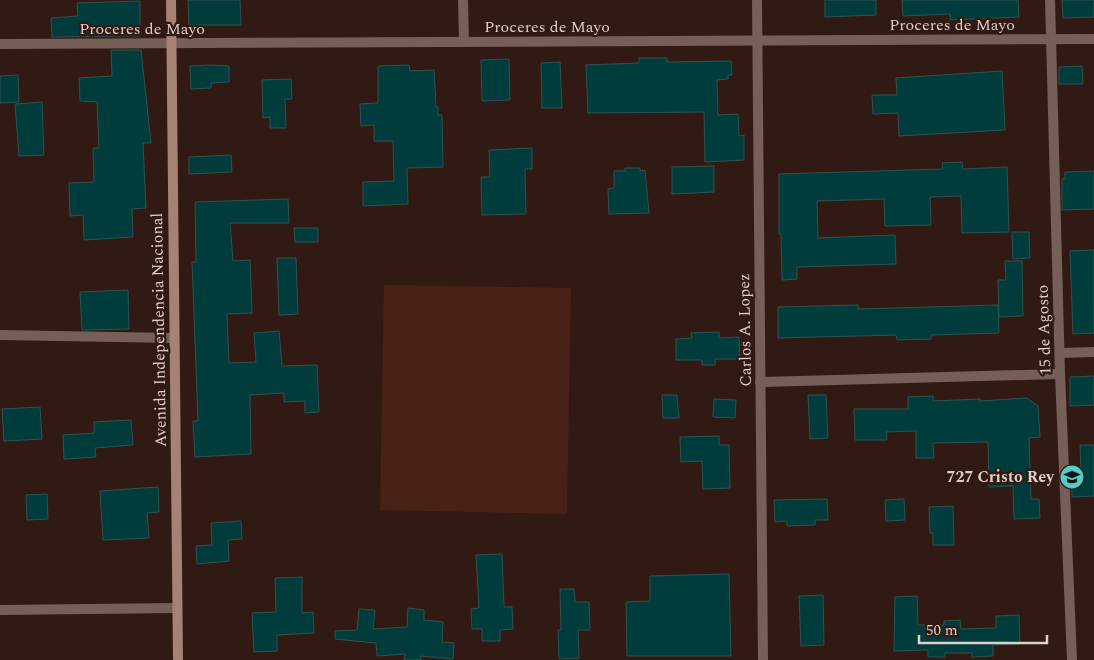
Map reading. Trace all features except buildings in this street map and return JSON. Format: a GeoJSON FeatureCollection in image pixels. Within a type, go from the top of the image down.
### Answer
{"type":"FeatureCollection","features":[{"type":"Feature","properties":{"kind":"main road","name":"Avenida Independencia Nacional"},"geometry":{"type":"LineString","coordinates":[[171,0],[178,660]]}},
{"type":"Feature","properties":{"kind":"street"},"geometry":{"type":"LineString","coordinates":[[464,0],[464,42]]}},
{"type":"Feature","properties":{"kind":"street","name":"Carlos A. Lopez"},"geometry":{"type":"LineString","coordinates":[[757,0],[762,660]]}},
{"type":"Feature","properties":{"kind":"street","name":"15 de Agosto"},"geometry":{"type":"LineString","coordinates":[[1050,0],[1060,374],[1072,660]]}},
{"type":"Feature","properties":{"kind":"street","name":"Proceres de Mayo"},"geometry":{"type":"LineString","coordinates":[[0,44],[1094,40]]}},
{"type":"Feature","properties":{"kind":"street"},"geometry":{"type":"LineString","coordinates":[[0,335],[174,338]]}},
{"type":"Feature","properties":{"kind":"street"},"geometry":{"type":"LineString","coordinates":[[1060,353],[1094,352]]}},
{"type":"Feature","properties":{"kind":"street"},"geometry":{"type":"LineString","coordinates":[[760,382],[1060,374]]}},
{"type":"Feature","properties":{"kind":"street"},"geometry":{"type":"LineString","coordinates":[[0,610],[177,608]]}},
{"type":"Feature","properties":{"kind":"shaded area"},"geometry":{"type":"Polygon","coordinates":[[[384,285],[571,288],[567,514],[380,510],[384,285]]]}},
{"type":"Feature","properties":{"kind":"place","name":"727 Cristo Rey"},"geometry":{"type":"Point","coordinates":[1072,477]}}]}
